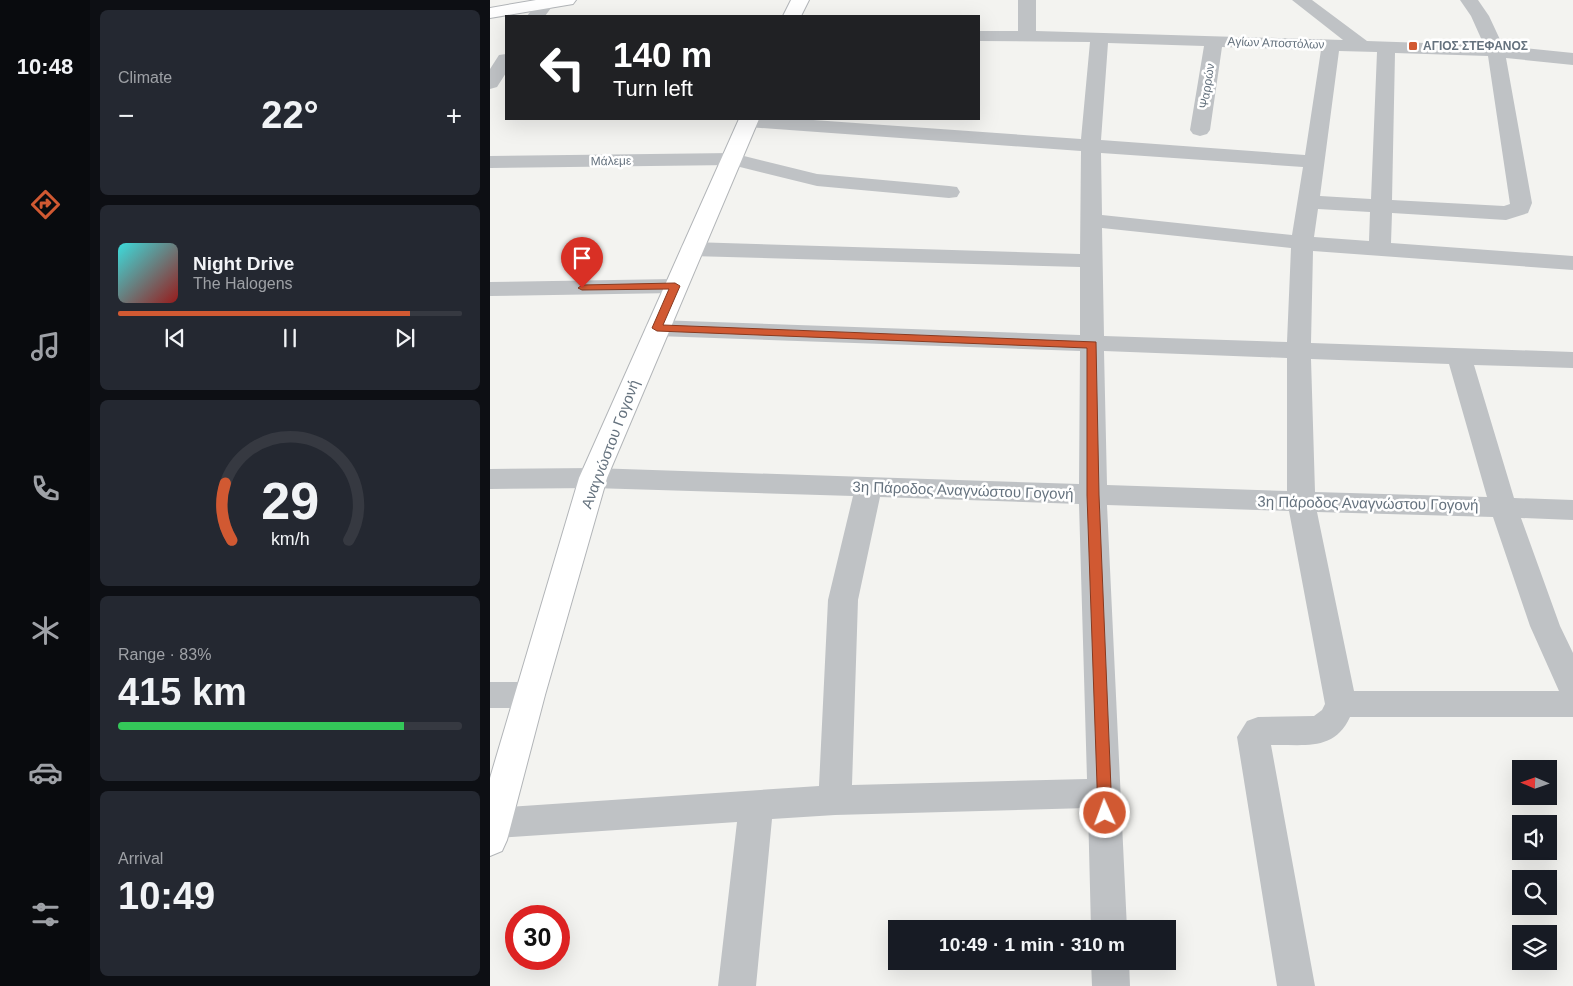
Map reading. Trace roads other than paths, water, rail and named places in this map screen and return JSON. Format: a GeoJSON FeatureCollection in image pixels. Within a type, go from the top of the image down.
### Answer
{"type":"FeatureCollection","features":[{"type":"Feature","properties":{"kind":"main road"},"geometry":{"type":"LineString","coordinates":[[490,13],[540,10],[567,0]]}},
{"type":"Feature","properties":{"kind":"main road"},"geometry":{"type":"LineString","coordinates":[[792,15],[800,0]]}},
{"type":"Feature","properties":{"kind":"main road","name":"Αναγνώστου Γογονή"},"geometry":{"type":"LineString","coordinates":[[492,831],[529,695],[594,478],[691,249],[749,120]]}},
{"type":"Feature","properties":{"kind":"street"},"geometry":{"type":"LineString","coordinates":[[1027,37],[1028,0]]}},
{"type":"Feature","properties":{"kind":"street"},"geometry":{"type":"LineString","coordinates":[[1301,0],[1362,46]]}},
{"type":"Feature","properties":{"kind":"street"},"geometry":{"type":"LineString","coordinates":[[1308,202],[1506,214],[1520,208],[1521,203],[1496,52],[1480,16],[1469,0]]}},
{"type":"Feature","properties":{"kind":"street","name":"Αγίων Αποστόλων"},"geometry":{"type":"LineString","coordinates":[[980,36],[1099,37],[1362,46],[1496,52],[1573,59]]}},
{"type":"Feature","properties":{"kind":"street"},"geometry":{"type":"LineString","coordinates":[[1099,37],[1091,145],[1093,495],[1109,920]]}},
{"type":"Feature","properties":{"kind":"street","name":"Ψαρρών"},"geometry":{"type":"LineString","coordinates":[[1200,130],[1214,41]]}},
{"type":"Feature","properties":{"kind":"street"},"geometry":{"type":"LineString","coordinates":[[1296,986],[1253,737],[1258,731],[1321,730],[1333,720],[1341,704],[1301,502],[1299,349],[1302,243],[1331,45]]}},
{"type":"Feature","properties":{"kind":"street"},"geometry":{"type":"LineString","coordinates":[[1380,248],[1386,47]]}},
{"type":"Feature","properties":{"kind":"street"},"geometry":{"type":"LineString","coordinates":[[490,83],[505,60]]}},
{"type":"Feature","properties":{"kind":"street"},"geometry":{"type":"LineString","coordinates":[[749,120],[1314,162]]}},
{"type":"Feature","properties":{"kind":"street","name":"Μάλεμε"},"geometry":{"type":"LineString","coordinates":[[490,162],[732,160],[816,180],[949,192]]}},
{"type":"Feature","properties":{"kind":"street"},"geometry":{"type":"LineString","coordinates":[[1092,220],[1302,243],[1573,263]]}},
{"type":"Feature","properties":{"kind":"street"},"geometry":{"type":"LineString","coordinates":[[691,249],[1092,261]]}},
{"type":"Feature","properties":{"kind":"street"},"geometry":{"type":"LineString","coordinates":[[490,289],[675,286]]}},
{"type":"Feature","properties":{"kind":"street"},"geometry":{"type":"LineString","coordinates":[[657,328],[1092,345],[1459,354],[1573,360]]}},
{"type":"Feature","properties":{"kind":"street"},"geometry":{"type":"LineString","coordinates":[[1459,354],[1503,506],[1545,626],[1573,687]]}},
{"type":"Feature","properties":{"kind":"street","name":"3η Πάροδος Αναγνώστου Γογονή"},"geometry":{"type":"LineString","coordinates":[[490,479],[594,478],[1301,502],[1503,506],[1573,510]]}},
{"type":"Feature","properties":{"kind":"street"},"geometry":{"type":"LineString","coordinates":[[835,800],[843,600],[869,487]]}},
{"type":"Feature","properties":{"kind":"street"},"geometry":{"type":"LineString","coordinates":[[490,695],[529,695]]}},
{"type":"Feature","properties":{"kind":"street"},"geometry":{"type":"LineString","coordinates":[[1341,704],[1573,704]]}},
{"type":"Feature","properties":{"kind":"street"},"geometry":{"type":"LineString","coordinates":[[492,831],[835,800],[1104,794]]}},
{"type":"Feature","properties":{"kind":"street"},"geometry":{"type":"LineString","coordinates":[[737,986],[756,806]]}},
{"type":"Feature","properties":{"kind":"street"},"geometry":{"type":"LineString","coordinates":[[1110,970],[1111,986]]}},
{"type":"Feature","properties":{"kind":"place","name":"ΑΓΙΟΣ ΣΤΕΦΑΝΟΣ"},"geometry":{"type":"Point","coordinates":[1413,46]}}]}
